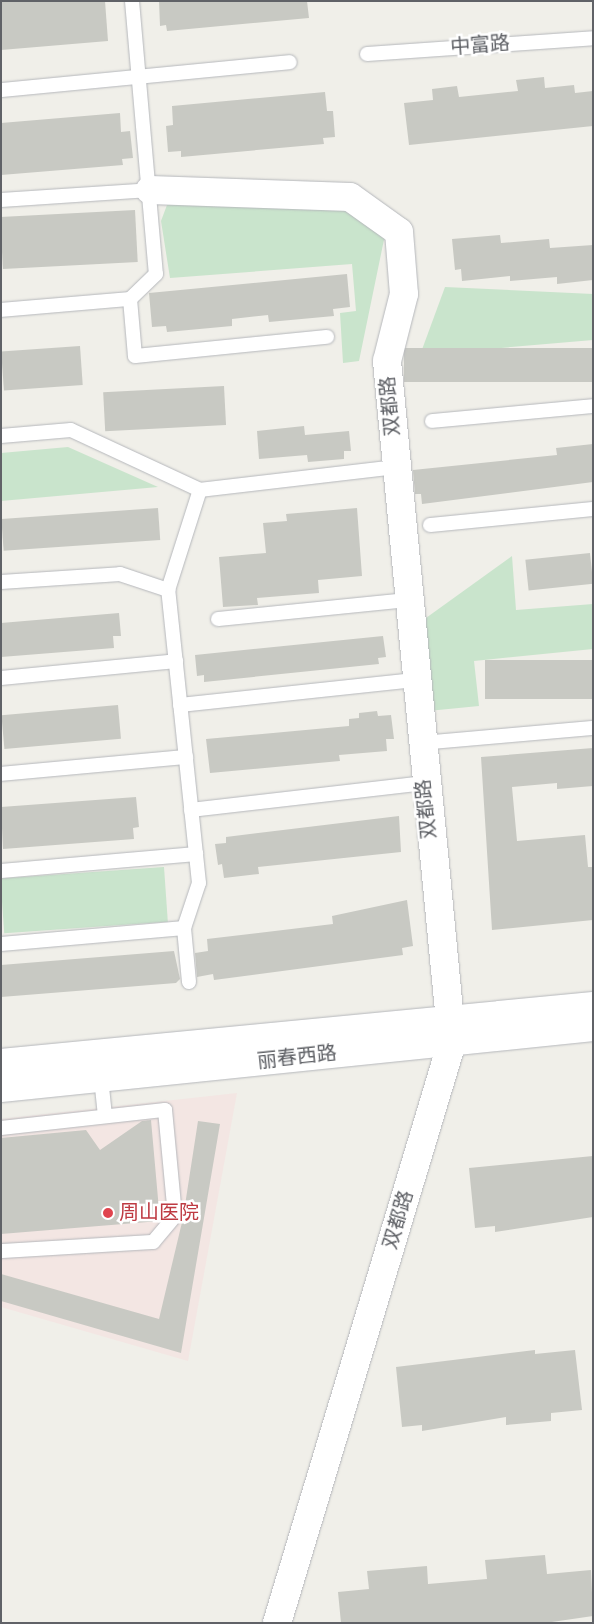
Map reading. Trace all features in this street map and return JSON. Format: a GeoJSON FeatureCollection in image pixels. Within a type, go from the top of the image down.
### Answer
{"type":"FeatureCollection","features":[{"type":"Feature","properties":{"kind":"street","name":"双都路"},"geometry":{"type":"LineString","coordinates":[[150,190],[350,197],[399,232],[404,294],[386,361],[424,783],[451,1031],[277,1623]]}},
{"type":"Feature","properties":{"kind":"street","name":"丽春西路"},"geometry":{"type":"LineString","coordinates":[[1,1088],[101,1078],[451,1031],[593,1006]]}},
{"type":"Feature","properties":{"kind":"street","name":"丽春西路"},"geometry":{"type":"LineString","coordinates":[[1,1063],[451,1031],[593,1027]]}},
{"type":"Feature","properties":{"kind":"lane"},"geometry":{"type":"LineString","coordinates":[[1,310],[130,299],[156,274],[132,1]]}},
{"type":"Feature","properties":{"kind":"lane","name":"中富路"},"geometry":{"type":"LineString","coordinates":[[367,54],[593,38]]}},
{"type":"Feature","properties":{"kind":"lane"},"geometry":{"type":"LineString","coordinates":[[1,90],[290,62]]}},
{"type":"Feature","properties":{"kind":"lane"},"geometry":{"type":"LineString","coordinates":[[1,200],[150,190]]}},
{"type":"Feature","properties":{"kind":"lane"},"geometry":{"type":"LineString","coordinates":[[130,299],[134,356],[327,337]]}},
{"type":"Feature","properties":{"kind":"lane"},"geometry":{"type":"LineString","coordinates":[[432,421],[593,406]]}},
{"type":"Feature","properties":{"kind":"lane"},"geometry":{"type":"LineString","coordinates":[[1,436],[71,430],[200,490],[396,467]]}},
{"type":"Feature","properties":{"kind":"lane"},"geometry":{"type":"LineString","coordinates":[[189,982],[184,928],[199,883],[168,590],[200,490]]}},
{"type":"Feature","properties":{"kind":"lane"},"geometry":{"type":"LineString","coordinates":[[430,525],[593,509]]}},
{"type":"Feature","properties":{"kind":"lane"},"geometry":{"type":"LineString","coordinates":[[1,582],[120,574],[168,590]]}},
{"type":"Feature","properties":{"kind":"lane"},"geometry":{"type":"LineString","coordinates":[[218,619],[408,600]]}},
{"type":"Feature","properties":{"kind":"lane"},"geometry":{"type":"LineString","coordinates":[[1,678],[176,661]]}},
{"type":"Feature","properties":{"kind":"lane"},"geometry":{"type":"LineString","coordinates":[[180,705],[415,680]]}},
{"type":"Feature","properties":{"kind":"lane"},"geometry":{"type":"LineString","coordinates":[[421,743],[593,728]]}},
{"type":"Feature","properties":{"kind":"lane"},"geometry":{"type":"LineString","coordinates":[[1,774],[186,758]]}},
{"type":"Feature","properties":{"kind":"lane"},"geometry":{"type":"LineString","coordinates":[[191,810],[424,783]]}},
{"type":"Feature","properties":{"kind":"lane"},"geometry":{"type":"LineString","coordinates":[[1,870],[196,854]]}},
{"type":"Feature","properties":{"kind":"lane"},"geometry":{"type":"LineString","coordinates":[[1,944],[184,928]]}},
{"type":"Feature","properties":{"kind":"lane"},"geometry":{"type":"LineString","coordinates":[[101,1078],[105,1116]]}},
{"type":"Feature","properties":{"kind":"lane"},"geometry":{"type":"LineString","coordinates":[[1,1128],[166,1110],[175,1216],[153,1242],[1,1251]]}},
{"type":"Feature","properties":{"kind":"shaded area","name":"周山医院"},"geometry":{"type":"Polygon","coordinates":[[[237,1093],[188,1361],[1,1307],[1,1119],[237,1093]]]}},
{"type":"Feature","properties":{"kind":"green space"},"geometry":{"type":"Polygon","coordinates":[[[279,191],[340,199],[387,225],[359,361],[343,363],[340,313],[356,311],[352,264],[170,278],[161,221],[167,205],[279,191]]]}},
{"type":"Feature","properties":{"kind":"green space"},"geometry":{"type":"Polygon","coordinates":[[[445,287],[593,294],[593,340],[420,355],[445,287]]]}},
{"type":"Feature","properties":{"kind":"green space"},"geometry":{"type":"Polygon","coordinates":[[[68,447],[158,487],[1,501],[1,453],[68,447]]]}},
{"type":"Feature","properties":{"kind":"green space"},"geometry":{"type":"Polygon","coordinates":[[[512,556],[516,610],[593,604],[593,649],[474,661],[479,706],[428,711],[419,623],[512,556]]]}},
{"type":"Feature","properties":{"kind":"green space"},"geometry":{"type":"Polygon","coordinates":[[[164,867],[168,922],[4,933],[1,878],[164,867]]]}},
{"type":"Feature","properties":{"kind":"building"},"geometry":{"type":"Polygon","coordinates":[[[1,1],[105,1],[108,41],[1,50],[1,1]]]}},
{"type":"Feature","properties":{"kind":"building"},"geometry":{"type":"Polygon","coordinates":[[[159,1],[307,1],[309,18],[167,31],[166,25],[160,26],[159,1]]]}},
{"type":"Feature","properties":{"kind":"building"},"geometry":{"type":"Polygon","coordinates":[[[544,77],[545,88],[574,85],[575,93],[593,91],[593,126],[409,145],[404,103],[433,100],[432,89],[457,86],[459,97],[518,91],[516,80],[544,77]]]}},
{"type":"Feature","properties":{"kind":"building"},"geometry":{"type":"Polygon","coordinates":[[[325,92],[327,111],[333,111],[335,137],[323,138],[324,144],[181,157],[181,151],[168,152],[166,126],[173,125],[172,106],[325,92]]]}},
{"type":"Feature","properties":{"kind":"building"},"geometry":{"type":"Polygon","coordinates":[[[120,113],[121,132],[130,131],[133,158],[122,159],[123,165],[1,175],[1,123],[120,113]]]}},
{"type":"Feature","properties":{"kind":"building"},"geometry":{"type":"Polygon","coordinates":[[[135,210],[138,262],[3,269],[1,217],[135,210]]]}},
{"type":"Feature","properties":{"kind":"building"},"geometry":{"type":"Polygon","coordinates":[[[500,235],[501,243],[549,239],[550,248],[593,245],[593,280],[557,284],[557,277],[510,281],[510,276],[462,281],[461,269],[455,270],[452,239],[500,235]]]}},
{"type":"Feature","properties":{"kind":"building"},"geometry":{"type":"Polygon","coordinates":[[[347,274],[350,307],[333,309],[334,316],[269,322],[268,315],[232,319],[232,326],[167,332],[166,326],[152,327],[149,293],[347,274]]]}},
{"type":"Feature","properties":{"kind":"building"},"geometry":{"type":"Polygon","coordinates":[[[80,346],[83,385],[4,390],[1,352],[80,346]]]}},
{"type":"Feature","properties":{"kind":"building"},"geometry":{"type":"Polygon","coordinates":[[[404,348],[593,348],[593,382],[404,382],[404,348]]]}},
{"type":"Feature","properties":{"kind":"building"},"geometry":{"type":"Polygon","coordinates":[[[224,386],[226,425],[105,431],[103,392],[224,386]]]}},
{"type":"Feature","properties":{"kind":"building"},"geometry":{"type":"Polygon","coordinates":[[[304,426],[305,435],[349,431],[351,451],[344,451],[344,459],[308,462],[307,455],[259,459],[257,431],[304,426]]]}},
{"type":"Feature","properties":{"kind":"building"},"geometry":{"type":"Polygon","coordinates":[[[593,444],[593,482],[422,504],[421,494],[415,494],[413,470],[557,455],[556,448],[593,444]]]}},
{"type":"Feature","properties":{"kind":"building"},"geometry":{"type":"Polygon","coordinates":[[[158,508],[160,540],[4,551],[1,519],[158,508]]]}},
{"type":"Feature","properties":{"kind":"building"},"geometry":{"type":"Polygon","coordinates":[[[357,508],[362,576],[318,580],[319,593],[257,598],[258,605],[223,607],[219,557],[266,553],[263,523],[287,521],[286,514],[357,508]]]}},
{"type":"Feature","properties":{"kind":"building"},"geometry":{"type":"Polygon","coordinates":[[[590,553],[593,584],[529,591],[525,560],[590,553]]]}},
{"type":"Feature","properties":{"kind":"building"},"geometry":{"type":"Polygon","coordinates":[[[119,613],[121,636],[113,636],[114,648],[1,657],[1,623],[119,613]]]}},
{"type":"Feature","properties":{"kind":"building"},"geometry":{"type":"Polygon","coordinates":[[[383,636],[386,657],[378,658],[379,664],[204,682],[204,675],[197,676],[195,655],[383,636]]]}},
{"type":"Feature","properties":{"kind":"building"},"geometry":{"type":"Polygon","coordinates":[[[485,660],[593,660],[593,699],[485,699],[485,660]]]}},
{"type":"Feature","properties":{"kind":"building"},"geometry":{"type":"Polygon","coordinates":[[[118,705],[121,739],[4,749],[1,715],[118,705]]]}},
{"type":"Feature","properties":{"kind":"building"},"geometry":{"type":"Polygon","coordinates":[[[377,711],[378,716],[391,715],[394,739],[386,739],[387,751],[339,755],[340,761],[210,773],[206,739],[349,726],[349,719],[359,718],[359,713],[377,711]]]}},
{"type":"Feature","properties":{"kind":"building"},"geometry":{"type":"Polygon","coordinates":[[[593,748],[593,786],[557,789],[557,783],[512,787],[517,841],[585,835],[588,867],[593,867],[593,920],[492,930],[481,757],[593,748]]]}},
{"type":"Feature","properties":{"kind":"building"},"geometry":{"type":"Polygon","coordinates":[[[136,797],[139,827],[133,828],[134,839],[3,849],[1,807],[136,797]]]}},
{"type":"Feature","properties":{"kind":"building"},"geometry":{"type":"Polygon","coordinates":[[[399,816],[401,852],[258,867],[259,874],[224,878],[222,864],[218,865],[215,844],[226,843],[226,837],[399,816]]]}},
{"type":"Feature","properties":{"kind":"building"},"geometry":{"type":"Polygon","coordinates":[[[407,900],[413,946],[402,948],[403,955],[214,980],[213,974],[197,977],[195,953],[208,951],[207,939],[333,924],[332,916],[407,900]]]}},
{"type":"Feature","properties":{"kind":"building"},"geometry":{"type":"Polygon","coordinates":[[[174,951],[180,979],[176,983],[1,997],[1,965],[174,951]]]}},
{"type":"Feature","properties":{"kind":"building"},"geometry":{"type":"Polygon","coordinates":[[[151,1120],[160,1221],[1,1234],[1,1138],[86,1130],[100,1150],[142,1121],[151,1120]]]}},
{"type":"Feature","properties":{"kind":"building"},"geometry":{"type":"Polygon","coordinates":[[[198,1121],[220,1124],[181,1353],[1,1301],[1,1274],[159,1319],[183,1218],[198,1121]]]}},
{"type":"Feature","properties":{"kind":"building"},"geometry":{"type":"Polygon","coordinates":[[[593,1156],[593,1217],[495,1232],[495,1226],[475,1228],[469,1168],[593,1156]]]}},
{"type":"Feature","properties":{"kind":"building"},"geometry":{"type":"Polygon","coordinates":[[[535,1350],[535,1354],[575,1350],[582,1410],[551,1413],[551,1421],[506,1425],[506,1417],[422,1431],[422,1425],[402,1427],[396,1367],[535,1350]]]}},
{"type":"Feature","properties":{"kind":"building"},"geometry":{"type":"Polygon","coordinates":[[[545,1555],[547,1574],[591,1570],[593,1616],[545,1623],[341,1623],[338,1592],[369,1589],[367,1571],[427,1566],[428,1584],[487,1579],[485,1560],[545,1555]]]}},
{"type":"Feature","properties":{"kind":"place","name":"周山医院"},"geometry":{"type":"Point","coordinates":[108,1213]}}]}
